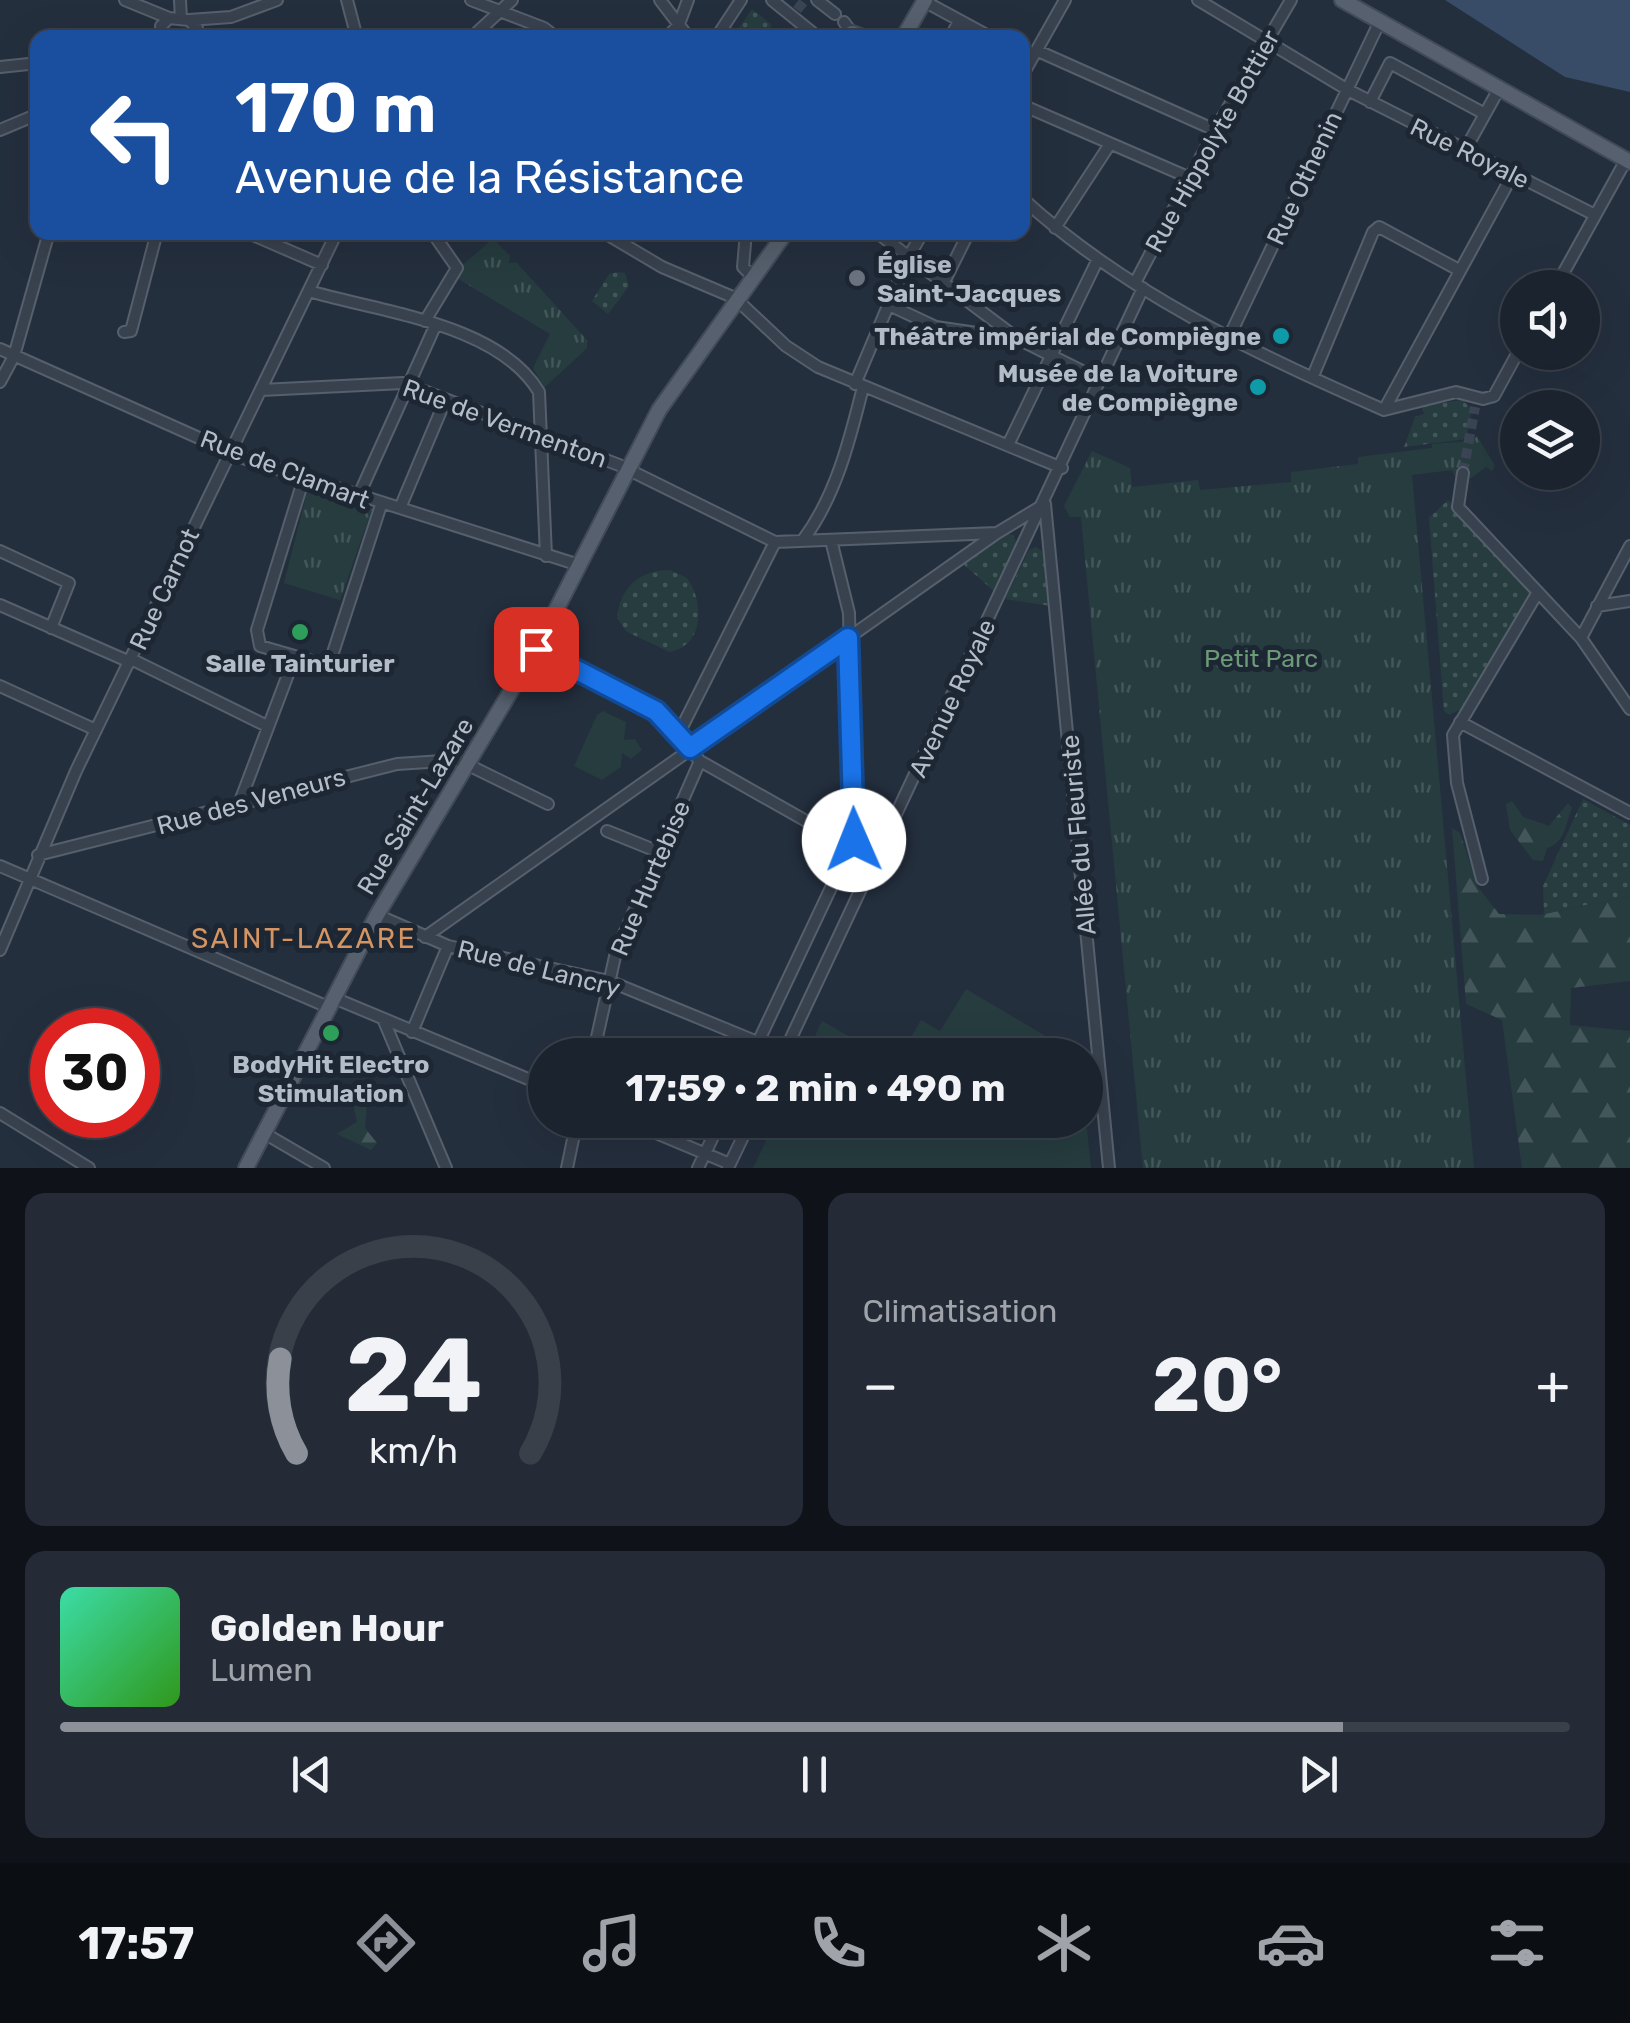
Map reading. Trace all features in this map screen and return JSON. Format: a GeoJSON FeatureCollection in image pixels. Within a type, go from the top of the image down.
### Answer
{"type":"FeatureCollection","features":[{"type":"Feature","properties":{"kind":"main road"},"geometry":{"type":"LineString","coordinates":[[907,30],[924,0]]}},
{"type":"Feature","properties":{"kind":"main road"},"geometry":{"type":"LineString","coordinates":[[1342,0],[1628,161]]}},
{"type":"Feature","properties":{"kind":"main road","name":"Rue Saint-Lazare"},"geometry":{"type":"LineString","coordinates":[[246,1168],[376,915],[536,649],[659,410],[780,240]]}},
{"type":"Feature","properties":{"kind":"street"},"geometry":{"type":"LineString","coordinates":[[125,0],[175,28],[232,18],[277,0]]}},
{"type":"Feature","properties":{"kind":"street"},"geometry":{"type":"LineString","coordinates":[[175,28],[180,0]]}},
{"type":"Feature","properties":{"kind":"street"},"geometry":{"type":"LineString","coordinates":[[347,0],[354,30]]}},
{"type":"Feature","properties":{"kind":"street"},"geometry":{"type":"LineString","coordinates":[[470,0],[540,30]]}},
{"type":"Feature","properties":{"kind":"street"},"geometry":{"type":"LineString","coordinates":[[480,30],[512,0]]}},
{"type":"Feature","properties":{"kind":"street"},"geometry":{"type":"LineString","coordinates":[[660,0],[683,30]]}},
{"type":"Feature","properties":{"kind":"street"},"geometry":{"type":"LineString","coordinates":[[674,30],[688,0]]}},
{"type":"Feature","properties":{"kind":"street"},"geometry":{"type":"LineString","coordinates":[[721,30],[741,0]]}},
{"type":"Feature","properties":{"kind":"street"},"geometry":{"type":"LineString","coordinates":[[772,0],[795,13],[811,30]]}},
{"type":"Feature","properties":{"kind":"street"},"geometry":{"type":"LineString","coordinates":[[924,0],[977,30]]}},
{"type":"Feature","properties":{"kind":"street"},"geometry":{"type":"LineString","coordinates":[[1065,0],[1031,54],[1215,130]]}},
{"type":"Feature","properties":{"kind":"street","name":"Rue Royale"},"geometry":{"type":"LineString","coordinates":[[1198,0],[1346,90],[1595,215]]}},
{"type":"Feature","properties":{"kind":"street","name":"Rue Hippolyte Bottier"},"geometry":{"type":"LineString","coordinates":[[1100,380],[1190,178],[1291,0]]}},
{"type":"Feature","properties":{"kind":"street"},"geometry":{"type":"LineString","coordinates":[[823,2],[848,29]]}},
{"type":"Feature","properties":{"kind":"street"},"geometry":{"type":"LineString","coordinates":[[955,30],[960,21]]}},
{"type":"Feature","properties":{"kind":"street","name":"Rue Othenin"},"geometry":{"type":"LineString","coordinates":[[1230,335],[1380,21]]}},
{"type":"Feature","properties":{"kind":"street"},"geometry":{"type":"LineString","coordinates":[[1370,102],[1390,63],[1485,114]]}},
{"type":"Feature","properties":{"kind":"street"},"geometry":{"type":"LineString","coordinates":[[0,67],[30,64]]}},
{"type":"Feature","properties":{"kind":"street"},"geometry":{"type":"LineString","coordinates":[[1465,150],[1500,87]]}},
{"type":"Feature","properties":{"kind":"street"},"geometry":{"type":"LineString","coordinates":[[1030,109],[1190,178]]}},
{"type":"Feature","properties":{"kind":"street"},"geometry":{"type":"LineString","coordinates":[[0,130],[30,117]]}},
{"type":"Feature","properties":{"kind":"street"},"geometry":{"type":"LineString","coordinates":[[1054,228],[1110,144]]}},
{"type":"Feature","properties":{"kind":"street"},"geometry":{"type":"LineString","coordinates":[[1565,270],[1628,161]]}},
{"type":"Feature","properties":{"kind":"street"},"geometry":{"type":"LineString","coordinates":[[1384,410],[1514,174]]}},
{"type":"Feature","properties":{"kind":"street"},"geometry":{"type":"LineString","coordinates":[[1030,206],[1054,228],[1139,286],[1384,410],[1456,392],[1476,402],[1494,396],[1508,370]]}},
{"type":"Feature","properties":{"kind":"street"},"geometry":{"type":"LineString","coordinates":[[1312,376],[1373,232],[1379,227],[1460,270]]}},
{"type":"Feature","properties":{"kind":"street"},"geometry":{"type":"LineString","coordinates":[[0,382],[14,356],[47,240]]}},
{"type":"Feature","properties":{"kind":"street"},"geometry":{"type":"LineString","coordinates":[[124,332],[131,332],[155,240]]}},
{"type":"Feature","properties":{"kind":"street"},"geometry":{"type":"LineString","coordinates":[[264,240],[322,265]]}},
{"type":"Feature","properties":{"kind":"street","name":"Rue Carnot"},"geometry":{"type":"LineString","coordinates":[[0,950],[38,855],[96,730],[333,240]]}},
{"type":"Feature","properties":{"kind":"street"},"geometry":{"type":"LineString","coordinates":[[358,498],[409,386],[430,322],[457,268],[438,240]]}},
{"type":"Feature","properties":{"kind":"street"},"geometry":{"type":"LineString","coordinates":[[616,240],[662,268],[735,298],[786,346],[859,385],[1062,468]]}},
{"type":"Feature","properties":{"kind":"street"},"geometry":{"type":"LineString","coordinates":[[745,240],[743,267],[752,276]]}},
{"type":"Feature","properties":{"kind":"street"},"geometry":{"type":"LineString","coordinates":[[887,240],[1018,339],[1100,380]]}},
{"type":"Feature","properties":{"kind":"street"},"geometry":{"type":"LineString","coordinates":[[803,540],[815,524],[847,450],[859,385],[918,240]]}},
{"type":"Feature","properties":{"kind":"street"},"geometry":{"type":"LineString","coordinates":[[944,282],[965,240]]}},
{"type":"Feature","properties":{"kind":"street"},"geometry":{"type":"LineString","coordinates":[[1008,445],[1098,259]]}},
{"type":"Feature","properties":{"kind":"street"},"geometry":{"type":"LineString","coordinates":[[309,292],[430,322],[526,369],[539,392],[546,556]]}},
{"type":"Feature","properties":{"kind":"street"},"geometry":{"type":"LineString","coordinates":[[889,306],[936,327],[1018,339]]}},
{"type":"Feature","properties":{"kind":"street","name":"Rue de Clamart"},"geometry":{"type":"LineString","coordinates":[[0,349],[304,481],[579,565]]}},
{"type":"Feature","properties":{"kind":"street","name":"Avenue Royale"},"geometry":{"type":"LineString","coordinates":[[791,1038],[1100,380]]}},
{"type":"Feature","properties":{"kind":"street","name":"Rue de Vermenton"},"geometry":{"type":"LineString","coordinates":[[261,390],[394,381],[628,470],[775,542]]}},
{"type":"Feature","properties":{"kind":"street"},"geometry":{"type":"LineString","coordinates":[[400,508],[445,401]]}},
{"type":"Feature","properties":{"kind":"street"},"geometry":{"type":"LineString","coordinates":[[1463,472],[1458,507],[1581,638],[1630,708]]}},
{"type":"Feature","properties":{"kind":"street"},"geometry":{"type":"LineString","coordinates":[[304,481],[256,639],[260,646],[322,664],[334,657],[381,505]]}},
{"type":"Feature","properties":{"kind":"street"},"geometry":{"type":"LineString","coordinates":[[424,937],[997,532],[1045,504]]}},
{"type":"Feature","properties":{"kind":"street","name":"Allée du Fleuriste"},"geometry":{"type":"LineString","coordinates":[[1045,504],[1110,1168]]}},
{"type":"Feature","properties":{"kind":"street"},"geometry":{"type":"LineString","coordinates":[[760,1038],[851,846],[847,595],[828,540],[815,524]]}},
{"type":"Feature","properties":{"kind":"street"},"geometry":{"type":"LineString","coordinates":[[678,733],[775,542],[997,532]]}},
{"type":"Feature","properties":{"kind":"street"},"geometry":{"type":"LineString","coordinates":[[1581,638],[1630,546]]}},
{"type":"Feature","properties":{"kind":"street"},"geometry":{"type":"LineString","coordinates":[[0,551],[69,583],[51,628]]}},
{"type":"Feature","properties":{"kind":"street"},"geometry":{"type":"LineString","coordinates":[[1482,879],[1451,746],[1460,722],[1538,592]]}},
{"type":"Feature","properties":{"kind":"street"},"geometry":{"type":"LineString","coordinates":[[1597,606],[1630,601]]}},
{"type":"Feature","properties":{"kind":"street"},"geometry":{"type":"LineString","coordinates":[[0,604],[131,660],[268,726]]}},
{"type":"Feature","properties":{"kind":"street"},"geometry":{"type":"LineString","coordinates":[[536,649],[656,711],[700,761],[874,860]]}},
{"type":"Feature","properties":{"kind":"street"},"geometry":{"type":"LineString","coordinates":[[239,804],[295,656]]}},
{"type":"Feature","properties":{"kind":"street"},"geometry":{"type":"LineString","coordinates":[[0,686],[96,730]]}},
{"type":"Feature","properties":{"kind":"street"},"geometry":{"type":"LineString","coordinates":[[1460,722],[1630,813]]}},
{"type":"Feature","properties":{"kind":"street","name":"Rue des Veneurs"},"geometry":{"type":"LineString","coordinates":[[38,855],[396,764],[452,759],[465,764]]}},
{"type":"Feature","properties":{"kind":"street","name":"Rue Hurtebise"},"geometry":{"type":"LineString","coordinates":[[597,1038],[616,952],[700,761]]}},
{"type":"Feature","properties":{"kind":"street"},"geometry":{"type":"LineString","coordinates":[[465,764],[548,804]]}},
{"type":"Feature","properties":{"kind":"street"},"geometry":{"type":"LineString","coordinates":[[607,831],[659,852]]}},
{"type":"Feature","properties":{"kind":"street"},"geometry":{"type":"LineString","coordinates":[[0,866],[331,1003],[384,1020],[528,1079]]}},
{"type":"Feature","properties":{"kind":"street"},"geometry":{"type":"LineString","coordinates":[[0,902],[16,908]]}},
{"type":"Feature","properties":{"kind":"street","name":"Rue de Lancry"},"geometry":{"type":"LineString","coordinates":[[376,915],[448,946],[609,981],[748,1038]]}},
{"type":"Feature","properties":{"kind":"street"},"geometry":{"type":"LineString","coordinates":[[412,1032],[448,946]]}},
{"type":"Feature","properties":{"kind":"street"},"geometry":{"type":"LineString","coordinates":[[384,1020],[446,1168]]}},
{"type":"Feature","properties":{"kind":"street"},"geometry":{"type":"LineString","coordinates":[[0,1112],[90,1168]]}},
{"type":"Feature","properties":{"kind":"street"},"geometry":{"type":"LineString","coordinates":[[264,1133],[324,1168]]}},
{"type":"Feature","properties":{"kind":"street"},"geometry":{"type":"LineString","coordinates":[[567,1168],[574,1138]]}},
{"type":"Feature","properties":{"kind":"street"},"geometry":{"type":"LineString","coordinates":[[667,1138],[729,1166],[743,1138]]}},
{"type":"Feature","properties":{"kind":"street"},"geometry":{"type":"LineString","coordinates":[[698,1168],[712,1138]]}},
{"type":"Feature","properties":{"kind":"green space"},"geometry":{"type":"Polygon","coordinates":[[[752,9],[772,25],[768,30],[737,30],[752,9]]]}},
{"type":"Feature","properties":{"kind":"green space"},"geometry":{"type":"Polygon","coordinates":[[[494,240],[510,256],[509,263],[516,262],[587,340],[587,348],[544,388],[533,368],[550,334],[457,278],[460,267],[494,240]]]}},
{"type":"Feature","properties":{"kind":"green space"},"geometry":{"type":"Polygon","coordinates":[[[625,273],[629,286],[608,314],[592,301],[609,274],[625,273]]]}},
{"type":"Feature","properties":{"kind":"green space"},"geometry":{"type":"Polygon","coordinates":[[[1462,400],[1472,409],[1466,439],[1404,447],[1415,417],[1424,414],[1421,406],[1462,400]]]}},
{"type":"Feature","properties":{"kind":"green space","name":"Petit Parc"},"geometry":{"type":"Polygon","coordinates":[[[1477,436],[1495,466],[1492,471],[1486,467],[1471,478],[1455,476],[1452,470],[1412,475],[1474,1168],[1143,1168],[1081,517],[1070,517],[1064,506],[1092,451],[1130,468],[1132,487],[1198,480],[1200,490],[1291,482],[1291,472],[1358,464],[1358,457],[1473,441],[1477,436]]]}},
{"type":"Feature","properties":{"kind":"green space"},"geometry":{"type":"Polygon","coordinates":[[[308,489],[372,509],[340,600],[284,583],[308,489]]]}},
{"type":"Feature","properties":{"kind":"green space"},"geometry":{"type":"Polygon","coordinates":[[[1448,500],[1531,594],[1464,708],[1449,715],[1444,711],[1429,518],[1448,500]]]}},
{"type":"Feature","properties":{"kind":"green space"},"geometry":{"type":"Polygon","coordinates":[[[1006,533],[1013,535],[1018,545],[996,593],[962,563],[1006,533]]]}},
{"type":"Feature","properties":{"kind":"green space"},"geometry":{"type":"Polygon","coordinates":[[[1036,547],[1046,554],[1051,606],[1005,599],[1029,550],[1036,547]]]}},
{"type":"Feature","properties":{"kind":"green space"},"geometry":{"type":"Polygon","coordinates":[[[670,570],[687,578],[693,587],[698,621],[690,641],[670,652],[627,632],[617,618],[622,598],[633,583],[649,573],[670,570]]]}},
{"type":"Feature","properties":{"kind":"green space"},"geometry":{"type":"Polygon","coordinates":[[[603,711],[626,722],[624,740],[635,739],[642,750],[631,759],[622,753],[621,767],[602,780],[574,766],[597,715],[603,711]]]}},
{"type":"Feature","properties":{"kind":"green space"},"geometry":{"type":"Polygon","coordinates":[[[1583,799],[1630,825],[1630,896],[1544,914],[1543,886],[1583,799]]]}},
{"type":"Feature","properties":{"kind":"green space"},"geometry":{"type":"Polygon","coordinates":[[[1512,801],[1523,817],[1549,826],[1568,803],[1572,808],[1561,837],[1547,848],[1543,861],[1533,860],[1510,830],[1506,804],[1512,801]]]}},
{"type":"Feature","properties":{"kind":"green space"},"geometry":{"type":"Polygon","coordinates":[[[1452,828],[1460,833],[1478,887],[1499,914],[1540,915],[1630,896],[1630,981],[1571,988],[1570,1025],[1630,1031],[1630,1168],[1522,1168],[1502,1020],[1466,1004],[1452,828]]]}},
{"type":"Feature","properties":{"kind":"green space"},"geometry":{"type":"Polygon","coordinates":[[[966,989],[1049,1038],[911,1038],[921,1020],[940,1031],[966,989]]]}},
{"type":"Feature","properties":{"kind":"green space"},"geometry":{"type":"Polygon","coordinates":[[[822,1021],[852,1038],[814,1038],[822,1021]]]}},
{"type":"Feature","properties":{"kind":"green space"},"geometry":{"type":"Polygon","coordinates":[[[358,1100],[367,1104],[365,1128],[377,1143],[371,1150],[337,1134],[357,1122],[353,1104],[358,1100]]]}},
{"type":"Feature","properties":{"kind":"green space"},"geometry":{"type":"Polygon","coordinates":[[[767,1138],[1088,1138],[1091,1168],[753,1168],[767,1138]]]}},
{"type":"Feature","properties":{"kind":"water"},"geometry":{"type":"Polygon","coordinates":[[[1445,0],[1630,0],[1630,92],[1565,77],[1445,0]]]}},
{"type":"Feature","properties":{"kind":"tunnel"},"geometry":{"type":"LineString","coordinates":[[797,10],[805,0]]}},
{"type":"Feature","properties":{"kind":"tunnel"},"geometry":{"type":"LineString","coordinates":[[1463,473],[1475,407]]}},
{"type":"Feature","properties":{"kind":"place","name":"Église Saint-Jacques"},"geometry":{"type":"Point","coordinates":[857,278]}},
{"type":"Feature","properties":{"kind":"place","name":"Théâtre impérial de Compiègne"},"geometry":{"type":"Point","coordinates":[1281,336]}},
{"type":"Feature","properties":{"kind":"place","name":"Musée de la Voiture de Compiègne"},"geometry":{"type":"Point","coordinates":[1258,387]}},
{"type":"Feature","properties":{"kind":"place","name":"Salle Tainturier"},"geometry":{"type":"Point","coordinates":[300,632]}},
{"type":"Feature","properties":{"kind":"place","name":"BodyHit Electro Stimulation"},"geometry":{"type":"Point","coordinates":[331,1033]}},
{"type":"Feature","properties":{"kind":"district","name":"SAINT-LAZARE"},"geometry":{"type":"Point","coordinates":[304,938]}},
{"type":"Feature","properties":{"kind":"route"},"geometry":{"type":"LineString","coordinates":[[536,649],[656,711],[690,748],[848,638],[854,840]]}}]}
